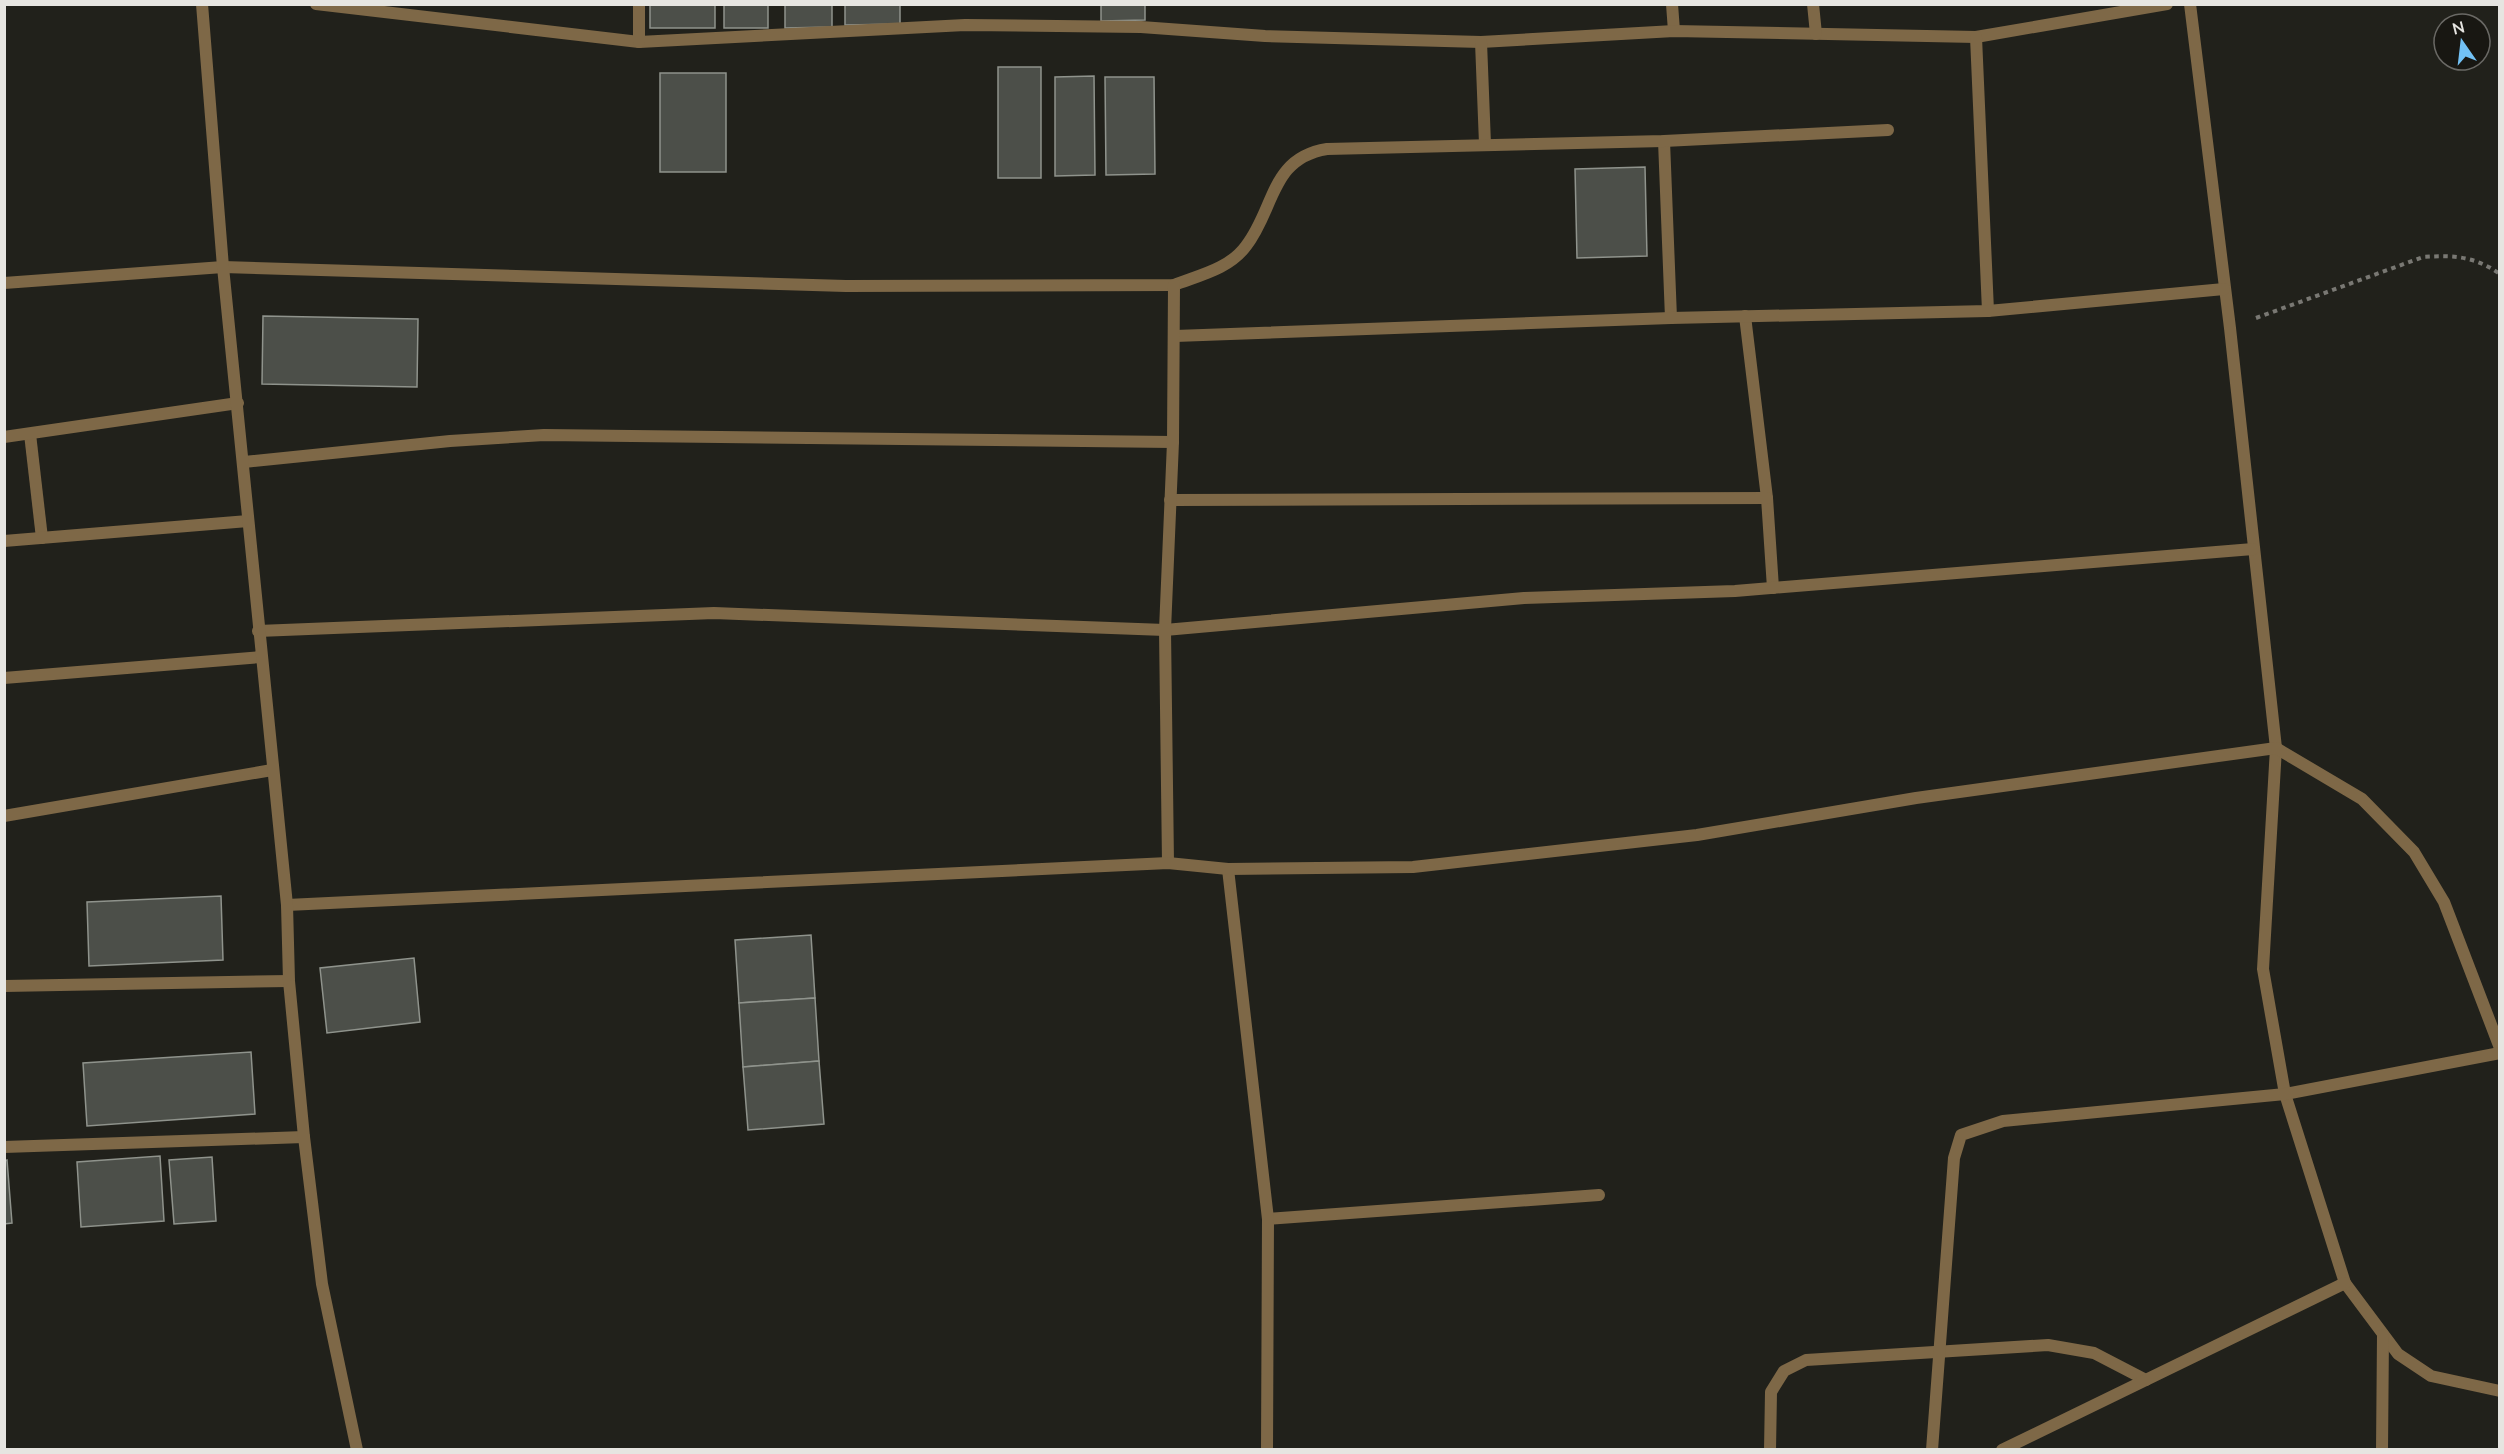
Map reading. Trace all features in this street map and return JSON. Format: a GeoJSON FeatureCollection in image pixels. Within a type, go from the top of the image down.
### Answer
{"type":"FeatureCollection","features":[{"type":"Feature","properties":{"kind":"street"},"geometry":{"type":"LineString","coordinates":[[202,4],[223,267],[287,905],[289,981],[304,1137],[322,1284],[357,1449]]}},
{"type":"Feature","properties":{"kind":"street"},"geometry":{"type":"LineString","coordinates":[[316,4],[639,42],[965,25],[1141,27],[1265,36],[1481,42],[1674,31],[1976,37],[2167,4]]}},
{"type":"Feature","properties":{"kind":"street"},"geometry":{"type":"LineString","coordinates":[[639,4],[639,42]]}},
{"type":"Feature","properties":{"kind":"street"},"geometry":{"type":"LineString","coordinates":[[1672,4],[1674,31]]}},
{"type":"Feature","properties":{"kind":"street"},"geometry":{"type":"LineString","coordinates":[[1813,4],[1816,34]]}},
{"type":"Feature","properties":{"kind":"street"},"geometry":{"type":"LineString","coordinates":[[2190,4],[2230,328],[2276,748],[2263,969],[2285,1094],[2345,1283],[2398,1354],[2432,1376],[2499,1391]]}},
{"type":"Feature","properties":{"kind":"street"},"geometry":{"type":"LineString","coordinates":[[1976,37],[1988,311]]}},
{"type":"Feature","properties":{"kind":"street"},"geometry":{"type":"LineString","coordinates":[[1481,42],[1485,144]]}},
{"type":"Feature","properties":{"kind":"street"},"geometry":{"type":"LineString","coordinates":[[4,283],[223,267],[846,286],[1174,285],[1224,266],[1246,246],[1282,177],[1293,162],[1309,152],[1327,149],[1485,144],[1664,141],[1888,130]]}},
{"type":"Feature","properties":{"kind":"street"},"geometry":{"type":"LineString","coordinates":[[1664,141],[1671,318]]}},
{"type":"Feature","properties":{"kind":"street"},"geometry":{"type":"LineString","coordinates":[[1168,863],[1165,630],[1173,442],[1174,285]]}},
{"type":"Feature","properties":{"kind":"street"},"geometry":{"type":"LineString","coordinates":[[1175,336],[1671,318],[1988,311],[2224,289]]}},
{"type":"Feature","properties":{"kind":"street"},"geometry":{"type":"LineString","coordinates":[[1745,316],[1767,498],[1773,588]]}},
{"type":"Feature","properties":{"kind":"street"},"geometry":{"type":"LineString","coordinates":[[4,437],[238,403]]}},
{"type":"Feature","properties":{"kind":"street"},"geometry":{"type":"LineString","coordinates":[[30,434],[42,538]]}},
{"type":"Feature","properties":{"kind":"street"},"geometry":{"type":"LineString","coordinates":[[244,462],[450,441],[544,435],[1173,442]]}},
{"type":"Feature","properties":{"kind":"street"},"geometry":{"type":"LineString","coordinates":[[1170,500],[1767,498]]}},
{"type":"Feature","properties":{"kind":"street"},"geometry":{"type":"LineString","coordinates":[[4,541],[248,520]]}},
{"type":"Feature","properties":{"kind":"street"},"geometry":{"type":"LineString","coordinates":[[258,630],[714,613],[1165,630],[1524,598],[1773,588],[2253,549]]}},
{"type":"Feature","properties":{"kind":"street"},"geometry":{"type":"LineString","coordinates":[[4,678],[261,657]]}},
{"type":"Feature","properties":{"kind":"street"},"geometry":{"type":"LineString","coordinates":[[287,905],[1168,863],[1228,868],[1413,867],[1697,835],[1916,798],[2276,748],[2362,799],[2414,852],[2444,902],[2499,1048]]}},
{"type":"Feature","properties":{"kind":"street"},"geometry":{"type":"LineString","coordinates":[[4,816],[272,770]]}},
{"type":"Feature","properties":{"kind":"street"},"geometry":{"type":"LineString","coordinates":[[1228,868],[1268,1219],[1267,1449]]}},
{"type":"Feature","properties":{"kind":"street"},"geometry":{"type":"LineString","coordinates":[[4,986],[289,981]]}},
{"type":"Feature","properties":{"kind":"street"},"geometry":{"type":"LineString","coordinates":[[1932,1449],[1954,1158],[1961,1135],[2002,1121],[2285,1094],[2499,1053]]}},
{"type":"Feature","properties":{"kind":"street"},"geometry":{"type":"LineString","coordinates":[[4,1147],[304,1137]]}},
{"type":"Feature","properties":{"kind":"street"},"geometry":{"type":"LineString","coordinates":[[1268,1219],[1599,1195]]}},
{"type":"Feature","properties":{"kind":"street"},"geometry":{"type":"LineString","coordinates":[[2002,1449],[2345,1283]]}},
{"type":"Feature","properties":{"kind":"street"},"geometry":{"type":"LineString","coordinates":[[2382,1449],[2383,1335]]}},
{"type":"Feature","properties":{"kind":"street"},"geometry":{"type":"LineString","coordinates":[[1770,1449],[1771,1392],[1784,1371],[1806,1360],[2048,1345],[2094,1353],[2146,1380]]}},
{"type":"Feature","properties":{"kind":"path"},"geometry":{"type":"LineString","coordinates":[[2230,328],[2385,268],[2423,257],[2452,255],[2483,262],[2499,274]]}},
{"type":"Feature","properties":{"kind":"building"},"geometry":{"type":"Polygon","coordinates":[[[650,4],[715,4],[715,28],[650,28],[650,4]]]}},
{"type":"Feature","properties":{"kind":"building"},"geometry":{"type":"Polygon","coordinates":[[[724,4],[768,4],[768,28],[724,28],[724,4]]]}},
{"type":"Feature","properties":{"kind":"building"},"geometry":{"type":"Polygon","coordinates":[[[785,4],[832,4],[832,27],[785,28],[785,4]]]}},
{"type":"Feature","properties":{"kind":"building"},"geometry":{"type":"Polygon","coordinates":[[[845,4],[900,4],[900,24],[845,25],[845,4]]]}},
{"type":"Feature","properties":{"kind":"building"},"geometry":{"type":"Polygon","coordinates":[[[1101,4],[1145,4],[1145,20],[1101,21],[1101,4]]]}},
{"type":"Feature","properties":{"kind":"building"},"geometry":{"type":"Polygon","coordinates":[[[998,67],[1041,67],[1041,178],[998,178],[998,67]]]}},
{"type":"Feature","properties":{"kind":"building"},"geometry":{"type":"Polygon","coordinates":[[[660,73],[726,73],[726,172],[660,172],[660,73]]]}},
{"type":"Feature","properties":{"kind":"building"},"geometry":{"type":"Polygon","coordinates":[[[1094,76],[1095,175],[1055,176],[1055,77],[1094,76]]]}},
{"type":"Feature","properties":{"kind":"building"},"geometry":{"type":"Polygon","coordinates":[[[1105,77],[1154,77],[1155,174],[1106,175],[1105,77]]]}},
{"type":"Feature","properties":{"kind":"building"},"geometry":{"type":"Polygon","coordinates":[[[1645,167],[1647,256],[1577,258],[1575,169],[1645,167]]]}},
{"type":"Feature","properties":{"kind":"building"},"geometry":{"type":"Polygon","coordinates":[[[263,316],[418,319],[417,387],[262,384],[263,316]]]}},
{"type":"Feature","properties":{"kind":"building"},"geometry":{"type":"Polygon","coordinates":[[[221,896],[223,960],[89,966],[87,902],[221,896]]]}},
{"type":"Feature","properties":{"kind":"building"},"geometry":{"type":"Polygon","coordinates":[[[811,935],[815,998],[739,1003],[735,940],[811,935]]]}},
{"type":"Feature","properties":{"kind":"building"},"geometry":{"type":"Polygon","coordinates":[[[414,958],[420,1022],[327,1033],[320,968],[414,958]]]}},
{"type":"Feature","properties":{"kind":"building"},"geometry":{"type":"Polygon","coordinates":[[[815,998],[819,1061],[743,1067],[739,1003],[815,998]]]}},
{"type":"Feature","properties":{"kind":"building"},"geometry":{"type":"Polygon","coordinates":[[[251,1052],[255,1114],[87,1126],[83,1063],[251,1052]]]}},
{"type":"Feature","properties":{"kind":"building"},"geometry":{"type":"Polygon","coordinates":[[[819,1061],[824,1124],[748,1130],[743,1067],[819,1061]]]}},
{"type":"Feature","properties":{"kind":"building"},"geometry":{"type":"Polygon","coordinates":[[[160,1156],[164,1221],[81,1227],[77,1162],[160,1156]]]}},
{"type":"Feature","properties":{"kind":"building"},"geometry":{"type":"Polygon","coordinates":[[[212,1157],[216,1221],[174,1224],[169,1160],[212,1157]]]}},
{"type":"Feature","properties":{"kind":"building"},"geometry":{"type":"Polygon","coordinates":[[[7,1160],[12,1223],[4,1224],[4,1161],[7,1160]]]}}]}
